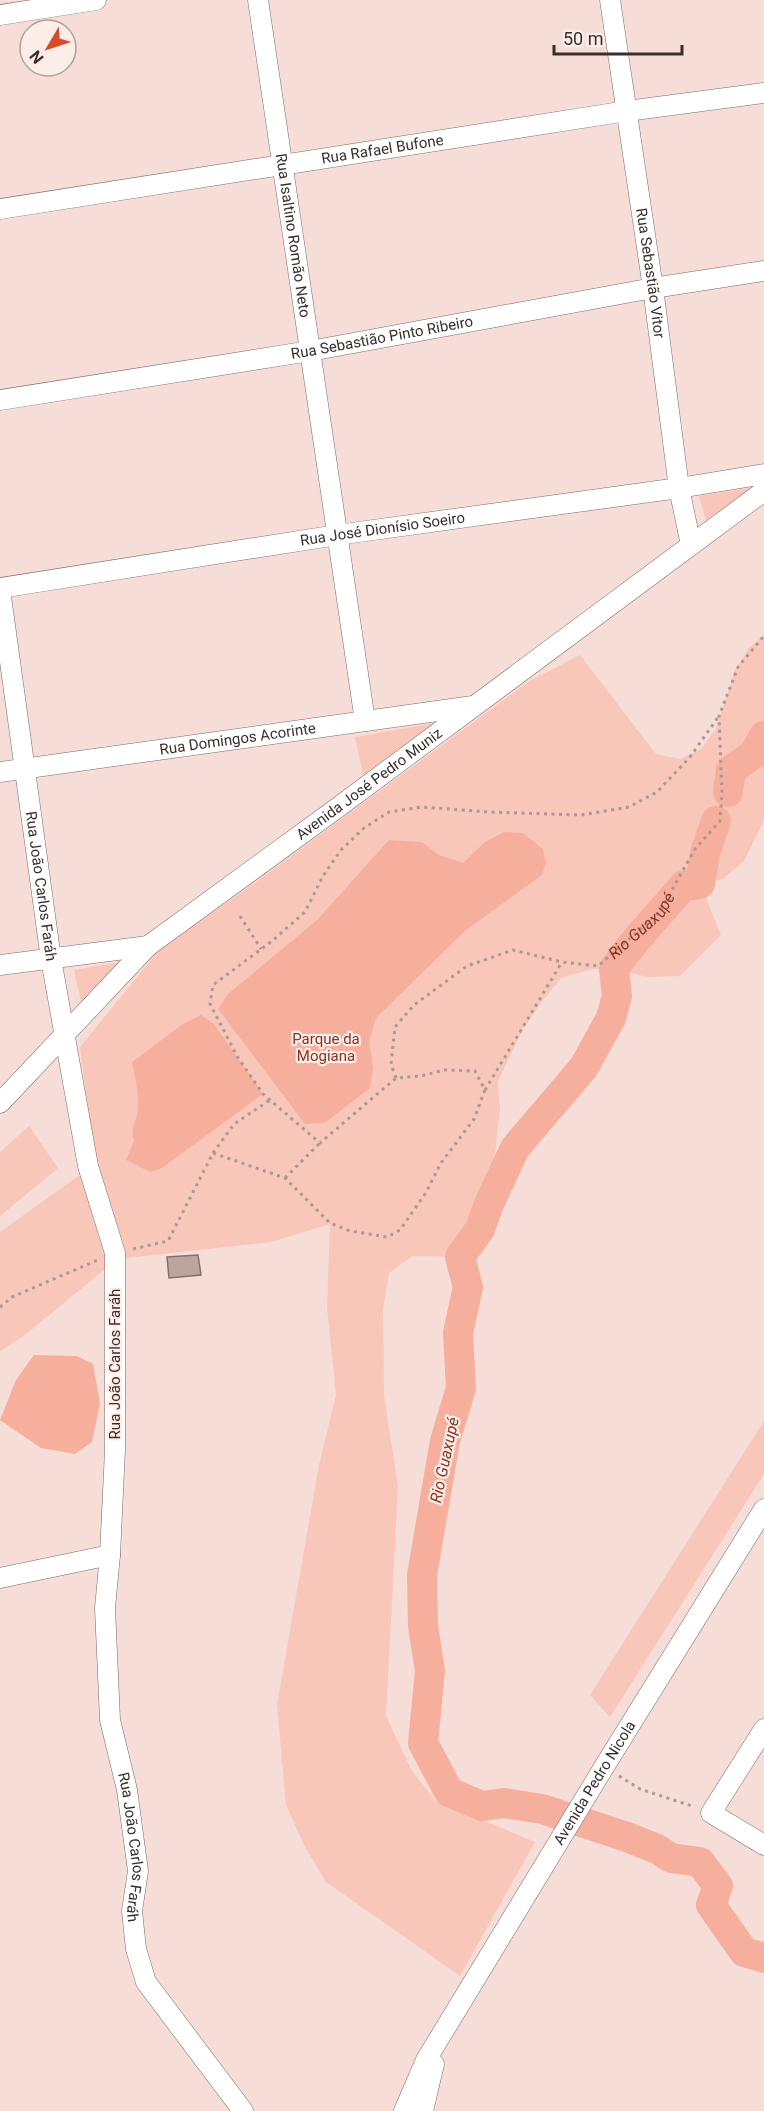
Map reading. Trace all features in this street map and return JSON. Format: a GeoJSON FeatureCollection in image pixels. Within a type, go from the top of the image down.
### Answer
{"type":"FeatureCollection","features":[{"type":"Feature","properties":{"kind":"street"},"geometry":{"type":"LineString","coordinates":[[0,15],[96,0]]}},
{"type":"Feature","properties":{"kind":"street","name":"Rua Isaltino Romão Neto"},"geometry":{"type":"LineString","coordinates":[[258,0],[365,721]]}},
{"type":"Feature","properties":{"kind":"street","name":"Rua Sebastião Vitor"},"geometry":{"type":"LineString","coordinates":[[610,0],[653,288],[679,488],[691,545]]}},
{"type":"Feature","properties":{"kind":"street","name":"Rua Rafael Bufone"},"geometry":{"type":"LineString","coordinates":[[0,209],[627,111],[764,93]]}},
{"type":"Feature","properties":{"kind":"street","name":"Rua Sebastião Pinto Ribeiro"},"geometry":{"type":"LineString","coordinates":[[0,400],[310,351],[653,288],[764,271]]}},
{"type":"Feature","properties":{"kind":"street","name":"Rua José Dionísio Soeiro"},"geometry":{"type":"LineString","coordinates":[[0,589],[337,535],[679,488],[764,474]]}},
{"type":"Feature","properties":{"kind":"street","name":"Avenida José Pedro Muniz"},"geometry":{"type":"LineString","coordinates":[[0,1103],[148,946],[476,706],[764,491]]}},
{"type":"Feature","properties":{"kind":"street","name":"Rua João Carlos Faráh"},"geometry":{"type":"LineString","coordinates":[[0,589],[51,958],[88,1166],[115,1253],[115,1450],[105,1608],[110,1720],[127,1790],[138,1871],[132,1911],[135,1949],[146,1982],[243,2111]]}},
{"type":"Feature","properties":{"kind":"street","name":"Rua Domingos Acorinte"},"geometry":{"type":"LineString","coordinates":[[0,772],[476,706]]}},
{"type":"Feature","properties":{"kind":"street"},"geometry":{"type":"LineString","coordinates":[[0,965],[148,946]]}},
{"type":"Feature","properties":{"kind":"street","name":"Avenida Pedro Nicola"},"geometry":{"type":"LineString","coordinates":[[404,2111],[426,2060],[441,2034],[764,1509]]}},
{"type":"Feature","properties":{"kind":"street"},"geometry":{"type":"LineString","coordinates":[[0,1578],[110,1555]]}},
{"type":"Feature","properties":{"kind":"street"},"geometry":{"type":"LineString","coordinates":[[764,1729],[711,1813],[764,1845]]}},
{"type":"Feature","properties":{"kind":"street"},"geometry":{"type":"LineString","coordinates":[[423,2111],[441,2034]]}},
{"type":"Feature","properties":{"kind":"street","name":"Avenida Pedro Nicola"},"geometry":{"type":"LineString","coordinates":[[388,2111],[426,2060]]}},
{"type":"Feature","properties":{"kind":"path"},"geometry":{"type":"LineString","coordinates":[[320,1143],[263,1094],[237,1056],[210,1004],[213,986],[305,912],[323,876],[340,850],[364,828],[389,812],[422,807],[488,812],[581,814],[629,807],[657,792],[690,757],[719,716],[738,667],[764,636]]}},
{"type":"Feature","properties":{"kind":"path"},"geometry":{"type":"LineString","coordinates":[[396,1078],[391,1064],[395,1027],[414,1005],[467,966],[513,950],[562,962],[598,966],[659,913],[695,849],[720,821],[722,792],[719,716]]}},
{"type":"Feature","properties":{"kind":"path"},"geometry":{"type":"LineString","coordinates":[[240,916],[261,949]]}},
{"type":"Feature","properties":{"kind":"path"},"geometry":{"type":"LineString","coordinates":[[213,1152],[285,1178],[330,1223],[350,1232],[387,1237],[400,1230],[425,1194],[441,1163],[474,1119],[485,1090],[562,962]]}},
{"type":"Feature","properties":{"kind":"path"},"geometry":{"type":"LineString","coordinates":[[285,1178],[320,1143],[396,1078],[421,1076],[445,1070],[475,1071],[485,1090]]}},
{"type":"Feature","properties":{"kind":"path"},"geometry":{"type":"LineString","coordinates":[[0,1307],[12,1297],[115,1253],[168,1241],[213,1152],[234,1124],[270,1100]]}},
{"type":"Feature","properties":{"kind":"path"},"geometry":{"type":"LineString","coordinates":[[604,1767],[640,1789],[711,1813]]}},
{"type":"Feature","properties":{"kind":"green space"},"geometry":{"type":"Polygon","coordinates":[[[756,487],[707,524],[699,496],[756,487]]]}},
{"type":"Feature","properties":{"kind":"green space","name":"Parque da Mogiana"},"geometry":{"type":"Polygon","coordinates":[[[764,635],[764,820],[744,861],[723,879],[700,884],[721,935],[680,976],[648,977],[614,969],[592,969],[561,978],[523,1029],[498,1081],[500,1110],[494,1163],[463,1236],[460,1257],[412,1256],[389,1273],[383,1309],[384,1396],[398,1486],[386,1716],[412,1771],[435,1800],[535,1842],[460,1976],[326,1882],[304,1845],[286,1805],[277,1705],[319,1465],[336,1395],[327,1307],[330,1224],[271,1242],[117,1259],[25,1335],[0,1351],[0,1232],[95,1164],[80,1047],[159,950],[238,895],[528,682],[580,655],[656,754],[680,759],[701,749],[716,729],[734,673],[749,648],[764,635]]]}},
{"type":"Feature","properties":{"kind":"green space"},"geometry":{"type":"Polygon","coordinates":[[[441,722],[363,775],[355,737],[441,722]]]}},
{"type":"Feature","properties":{"kind":"green space"},"geometry":{"type":"Polygon","coordinates":[[[120,962],[82,1006],[74,970],[120,962]]]}},
{"type":"Feature","properties":{"kind":"green space"},"geometry":{"type":"Polygon","coordinates":[[[29,1126],[58,1168],[0,1216],[0,1152],[29,1126]]]}},
{"type":"Feature","properties":{"kind":"green space"},"geometry":{"type":"Polygon","coordinates":[[[764,1421],[764,1474],[610,1717],[590,1695],[764,1421]]]}},
{"type":"Feature","properties":{"kind":"shaded area"},"geometry":{"type":"Polygon","coordinates":[[[504,832],[523,833],[543,849],[546,863],[542,875],[466,930],[376,1018],[369,1041],[373,1067],[370,1088],[325,1123],[305,1124],[218,1009],[228,994],[317,920],[389,840],[422,842],[439,855],[463,863],[485,842],[504,832]]]}},
{"type":"Feature","properties":{"kind":"shaded area"},"geometry":{"type":"Polygon","coordinates":[[[201,1015],[214,1024],[263,1094],[162,1168],[150,1172],[126,1160],[134,1141],[133,1129],[138,1109],[132,1062],[183,1024],[201,1015]]]}},
{"type":"Feature","properties":{"kind":"shaded area"},"geometry":{"type":"Polygon","coordinates":[[[34,1355],[77,1356],[93,1364],[100,1403],[92,1442],[75,1454],[41,1448],[0,1420],[16,1380],[34,1355]]]}},
{"type":"Feature","properties":{"kind":"building"},"geometry":{"type":"Polygon","coordinates":[[[198,1255],[201,1275],[169,1278],[167,1257],[198,1255]]]}},
{"type":"Feature","properties":{"kind":"waterway","name":"Rio Guaxupé"},"geometry":{"type":"LineString","coordinates":[[728,792],[731,770],[754,754],[764,736]]}},
{"type":"Feature","properties":{"kind":"waterway","name":"Rio Guaxupé"},"geometry":{"type":"LineString","coordinates":[[716,821],[705,853],[700,884],[683,886],[614,969],[617,996],[611,1018],[584,1067],[515,1148],[480,1229],[460,1257],[468,1287],[458,1333],[461,1388],[445,1441],[422,1575],[423,1626],[430,1671],[423,1743],[449,1792],[482,1806],[504,1803],[542,1809],[627,1837],[657,1849],[671,1858],[700,1862],[718,1886],[711,1905],[744,1952],[764,1958]]}}]}
